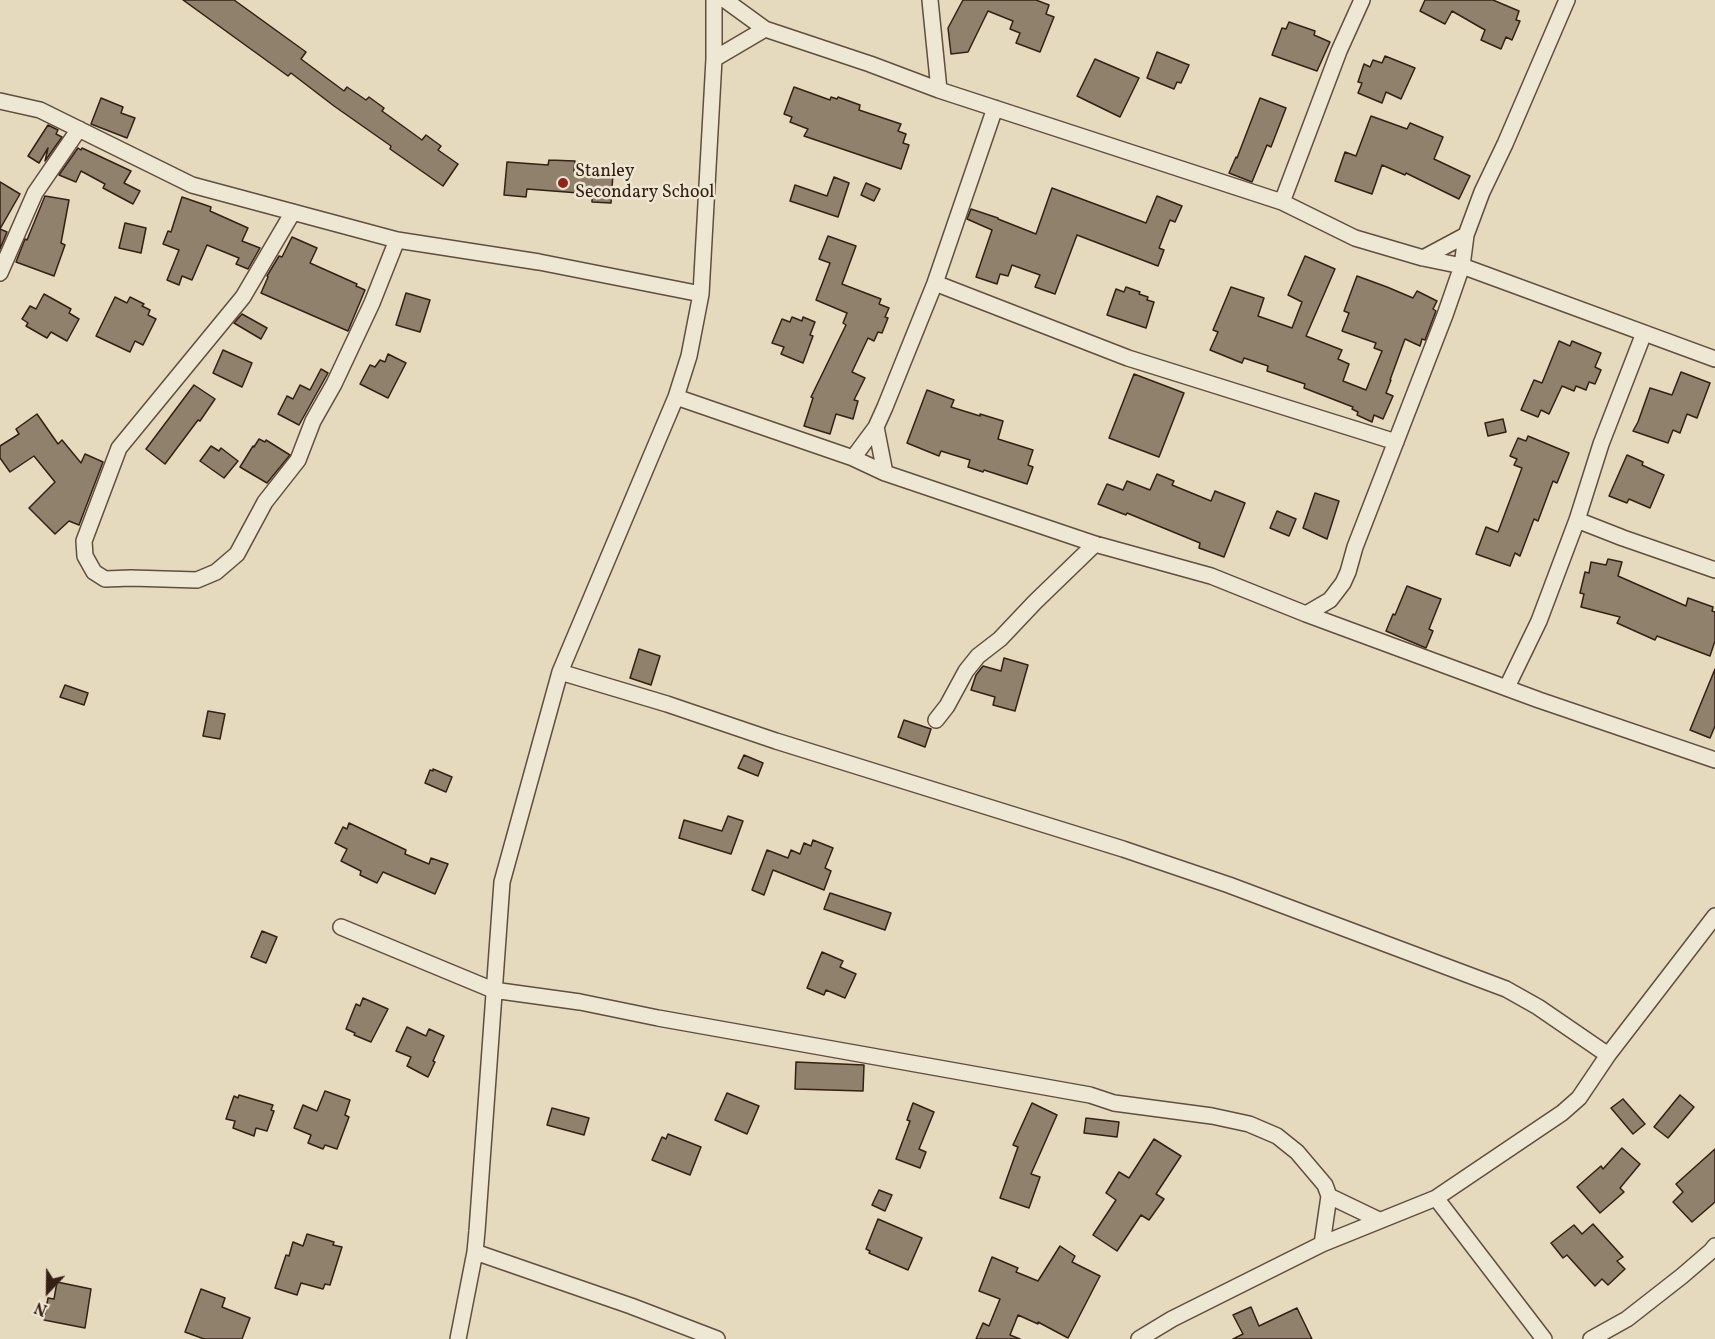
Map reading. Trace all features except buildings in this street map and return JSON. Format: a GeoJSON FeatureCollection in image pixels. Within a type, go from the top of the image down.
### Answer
{"type":"FeatureCollection","features":[{"type":"Feature","properties":{"kind":"street"},"geometry":{"type":"LineString","coordinates":[[458,1339],[475,1252],[502,882],[560,672],[676,397],[689,356],[701,294],[714,59],[714,0]]}},
{"type":"Feature","properties":{"kind":"street"},"geometry":{"type":"LineString","coordinates":[[725,0],[765,28],[939,90],[1282,202],[1356,238],[1423,258],[1462,266],[1715,359]]}},
{"type":"Feature","properties":{"kind":"street"},"geometry":{"type":"LineString","coordinates":[[930,0],[939,90]]}},
{"type":"Feature","properties":{"kind":"street"},"geometry":{"type":"LineString","coordinates":[[1306,614],[1330,600],[1343,583],[1445,315],[1462,266],[1466,235],[1482,192],[1567,0]]}},
{"type":"Feature","properties":{"kind":"street"},"geometry":{"type":"LineString","coordinates":[[1282,202],[1358,1]]}},
{"type":"Feature","properties":{"kind":"street"},"geometry":{"type":"LineString","coordinates":[[714,59],[765,28]]}},
{"type":"Feature","properties":{"kind":"street"},"geometry":{"type":"LineString","coordinates":[[3,104],[40,110],[192,185],[397,240],[539,261],[701,294]]}},
{"type":"Feature","properties":{"kind":"street"},"geometry":{"type":"LineString","coordinates":[[853,458],[876,427],[935,283],[995,108]]}},
{"type":"Feature","properties":{"kind":"street"},"geometry":{"type":"LineString","coordinates":[[0,273],[35,192],[79,129]]}},
{"type":"Feature","properties":{"kind":"street"},"geometry":{"type":"LineString","coordinates":[[293,212],[243,297],[119,448],[84,541],[85,556],[94,572],[105,579],[196,580],[216,572],[237,554],[265,502],[298,460],[313,421],[334,384],[372,303],[397,240]]}},
{"type":"Feature","properties":{"kind":"street"},"geometry":{"type":"LineString","coordinates":[[1423,258],[1466,235]]}},
{"type":"Feature","properties":{"kind":"street"},"geometry":{"type":"LineString","coordinates":[[935,283],[1128,358],[1396,442]]}},
{"type":"Feature","properties":{"kind":"street"},"geometry":{"type":"LineString","coordinates":[[1507,687],[1539,621],[1577,520],[1600,444],[1644,333]]}},
{"type":"Feature","properties":{"kind":"street"},"geometry":{"type":"LineString","coordinates":[[676,397],[853,458],[885,473],[1095,544],[1211,576],[1306,614],[1715,760]]}},
{"type":"Feature","properties":{"kind":"street"},"geometry":{"type":"LineString","coordinates":[[876,427],[885,473]]}},
{"type":"Feature","properties":{"kind":"street"},"geometry":{"type":"LineString","coordinates":[[1577,520],[1715,570]]}},
{"type":"Feature","properties":{"kind":"street"},"geometry":{"type":"LineString","coordinates":[[936,720],[947,706],[966,671],[978,656],[1022,618],[1035,602],[1095,544]]}},
{"type":"Feature","properties":{"kind":"street"},"geometry":{"type":"LineString","coordinates":[[560,672],[1123,849],[1229,885],[1506,989],[1538,1007],[1608,1055]]}},
{"type":"Feature","properties":{"kind":"street"},"geometry":{"type":"LineString","coordinates":[[1139,1339],[1172,1319],[1322,1244],[1436,1198],[1562,1113],[1579,1098],[1608,1055],[1709,937],[1715,916]]}},
{"type":"Feature","properties":{"kind":"street"},"geometry":{"type":"LineString","coordinates":[[341,927],[493,990],[580,1002],[1090,1095],[1113,1103],[1212,1116],[1249,1124],[1277,1136],[1297,1152],[1325,1185],[1329,1196],[1322,1244]]}},
{"type":"Feature","properties":{"kind":"street"},"geometry":{"type":"LineString","coordinates":[[1329,1196],[1380,1221]]}},
{"type":"Feature","properties":{"kind":"street"},"geometry":{"type":"LineString","coordinates":[[1436,1198],[1544,1339]]}},
{"type":"Feature","properties":{"kind":"street"},"geometry":{"type":"LineString","coordinates":[[1591,1339],[1627,1319],[1682,1276],[1715,1246]]}},
{"type":"Feature","properties":{"kind":"street"},"geometry":{"type":"LineString","coordinates":[[475,1252],[631,1306],[717,1339]]}},
{"type":"Feature","properties":{"kind":"place","name":"Stanley Secondary School"},"geometry":{"type":"Point","coordinates":[563,183]}}]}
